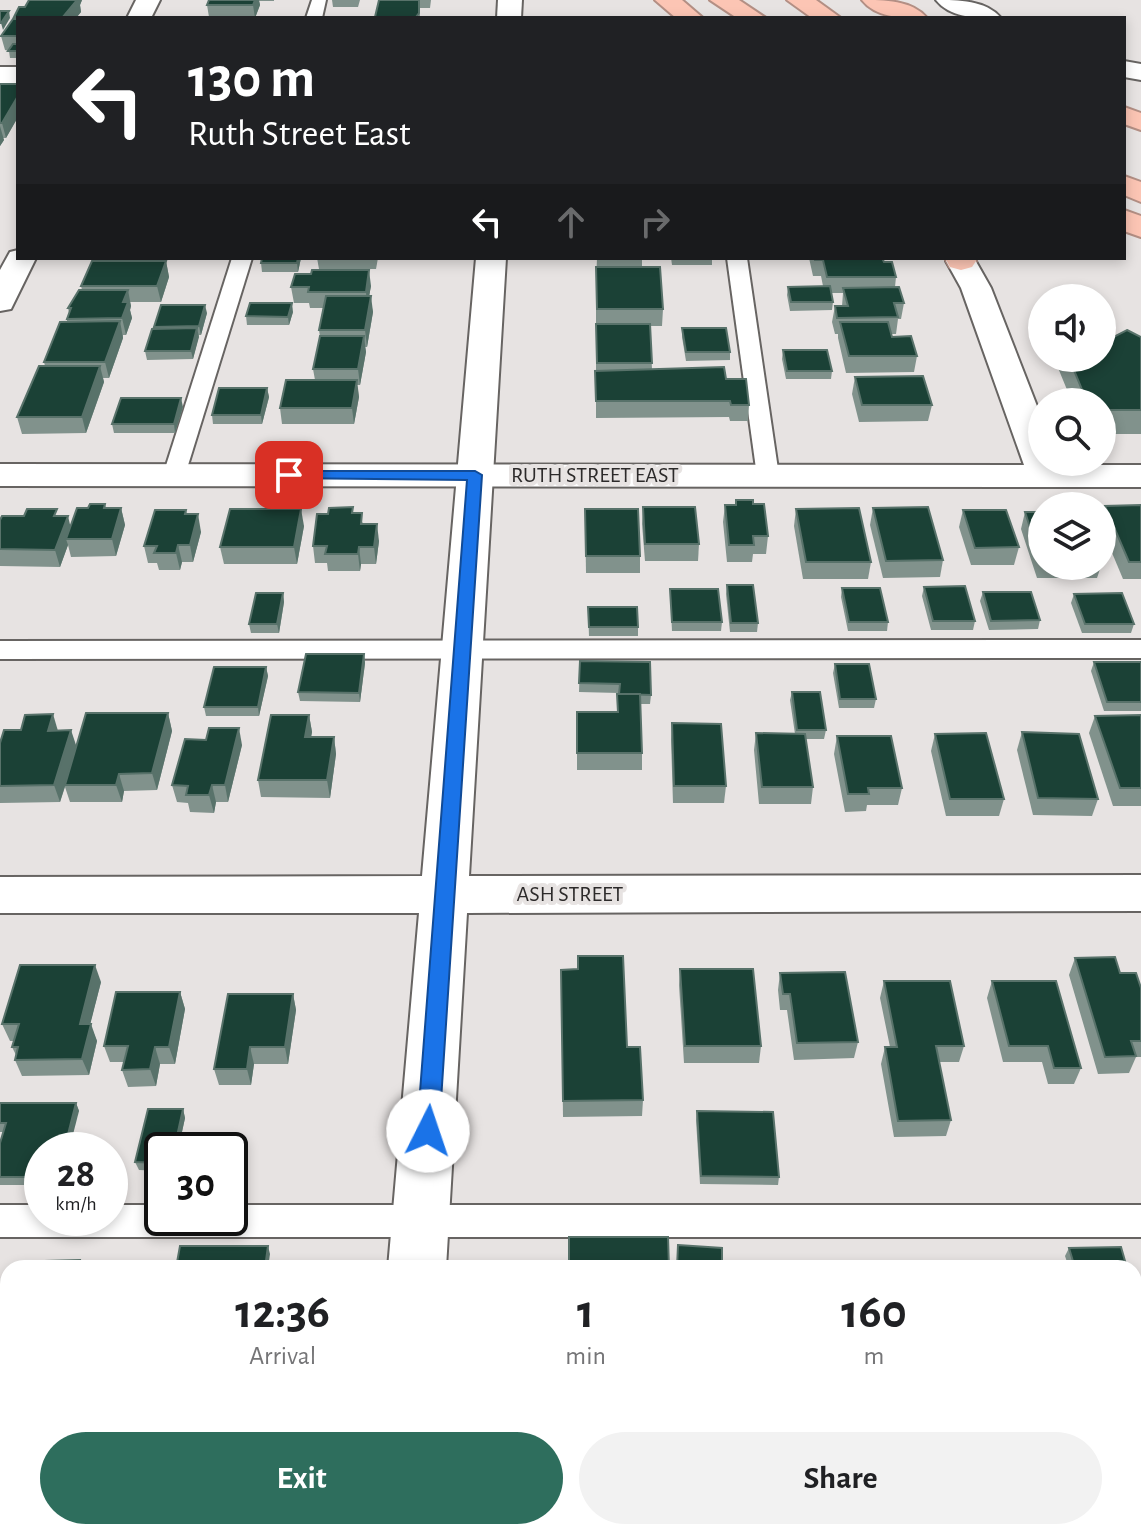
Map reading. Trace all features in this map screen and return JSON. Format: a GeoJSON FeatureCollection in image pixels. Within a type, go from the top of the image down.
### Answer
{"type":"FeatureCollection","features":[{"type":"Feature","properties":{"kind":"highway"},"geometry":{"type":"LineString","coordinates":[[667,0],[688,16]]}},
{"type":"Feature","properties":{"kind":"highway"},"geometry":{"type":"LineString","coordinates":[[722,0],[750,16]]}},
{"type":"Feature","properties":{"kind":"highway"},"geometry":{"type":"LineString","coordinates":[[799,0],[826,16]]}},
{"type":"Feature","properties":{"kind":"highway"},"geometry":{"type":"LineString","coordinates":[[874,0],[910,16]]}},
{"type":"Feature","properties":{"kind":"street"},"geometry":{"type":"LineString","coordinates":[[948,0],[984,16]]}},
{"type":"Feature","properties":{"kind":"street"},"geometry":{"type":"LineString","coordinates":[[0,302],[20,260]]}},
{"type":"Feature","properties":{"kind":"street"},"geometry":{"type":"LineString","coordinates":[[419,1245],[491,260]]}},
{"type":"Feature","properties":{"kind":"street"},"geometry":{"type":"LineString","coordinates":[[961,260],[976,288],[1028,428]]}},
{"type":"Feature","properties":{"kind":"street","name":"RUTH STREET EAST"},"geometry":{"type":"LineString","coordinates":[[0,475],[1028,476]]}},
{"type":"Feature","properties":{"kind":"street","name":"RUTH STREET EAST"},"geometry":{"type":"LineString","coordinates":[[1116,476],[1141,476]]}},
{"type":"Feature","properties":{"kind":"street","name":"ASH STREET"},"geometry":{"type":"LineString","coordinates":[[0,895],[1141,893]]}},
{"type":"Feature","properties":{"kind":"lane"},"geometry":{"type":"LineString","coordinates":[[174,475],[241,260]]}},
{"type":"Feature","properties":{"kind":"lane"},"geometry":{"type":"LineString","coordinates":[[737,260],[768,476]]}},
{"type":"Feature","properties":{"kind":"lane"},"geometry":{"type":"LineString","coordinates":[[0,650],[1141,649]]}},
{"type":"Feature","properties":{"kind":"lane"},"geometry":{"type":"LineString","coordinates":[[0,1221],[419,1245],[1141,1221]]}},
{"type":"Feature","properties":{"kind":"building"},"geometry":{"type":"Polygon","coordinates":[[[29,0],[77,0],[64,16],[14,17],[19,7],[25,7],[29,0]]]}},
{"type":"Feature","properties":{"kind":"building"},"geometry":{"type":"Polygon","coordinates":[[[209,0],[255,0],[253,5],[207,5],[209,0]]]}},
{"type":"Feature","properties":{"kind":"building"},"geometry":{"type":"Polygon","coordinates":[[[379,0],[419,0],[417,16],[375,16],[379,0]]]}},
{"type":"Feature","properties":{"kind":"building"},"geometry":{"type":"Polygon","coordinates":[[[0,11],[9,11],[1,23],[0,23],[0,11]]]}},
{"type":"Feature","properties":{"kind":"building"},"geometry":{"type":"Polygon","coordinates":[[[13,19],[16,19],[16,36],[1,36],[13,19]]]}},
{"type":"Feature","properties":{"kind":"building"},"geometry":{"type":"Polygon","coordinates":[[[0,84],[16,84],[16,99],[0,123],[0,84]]]}},
{"type":"Feature","properties":{"kind":"building"},"geometry":{"type":"Polygon","coordinates":[[[262,260],[298,260],[297,263],[261,263],[262,260]]]}},
{"type":"Feature","properties":{"kind":"building"},"geometry":{"type":"Polygon","coordinates":[[[823,260],[892,262],[896,277],[827,277],[823,260]]]}},
{"type":"Feature","properties":{"kind":"building"},"geometry":{"type":"Polygon","coordinates":[[[92,261],[166,261],[157,286],[81,286],[92,261]]]}},
{"type":"Feature","properties":{"kind":"building"},"geometry":{"type":"Polygon","coordinates":[[[596,267],[660,267],[663,309],[597,309],[596,267]]]}},
{"type":"Feature","properties":{"kind":"building"},"geometry":{"type":"Polygon","coordinates":[[[312,270],[369,270],[366,292],[308,292],[309,287],[291,287],[295,274],[311,274],[312,270]]]}},
{"type":"Feature","properties":{"kind":"building"},"geometry":{"type":"Polygon","coordinates":[[[830,286],[833,302],[791,302],[788,287],[830,286]]]}},
{"type":"Feature","properties":{"kind":"building"},"geometry":{"type":"Polygon","coordinates":[[[899,287],[904,303],[894,303],[898,317],[837,318],[835,306],[848,306],[843,288],[899,287]]]}},
{"type":"Feature","properties":{"kind":"building"},"geometry":{"type":"Polygon","coordinates":[[[79,290],[128,290],[123,302],[128,302],[122,318],[67,319],[71,308],[68,308],[79,290]]]}},
{"type":"Feature","properties":{"kind":"building"},"geometry":{"type":"Polygon","coordinates":[[[326,296],[371,296],[365,330],[319,330],[326,296]]]}},
{"type":"Feature","properties":{"kind":"building"},"geometry":{"type":"Polygon","coordinates":[[[250,303],[292,303],[288,317],[246,316],[250,303]]]}},
{"type":"Feature","properties":{"kind":"building"},"geometry":{"type":"Polygon","coordinates":[[[161,305],[205,305],[199,326],[154,327],[161,305]]]}},
{"type":"Feature","properties":{"kind":"building"},"geometry":{"type":"Polygon","coordinates":[[[120,321],[105,362],[44,362],[60,322],[120,321]]]}},
{"type":"Feature","properties":{"kind":"building"},"geometry":{"type":"Polygon","coordinates":[[[840,322],[888,322],[892,337],[911,336],[917,356],[849,356],[840,322]]]}},
{"type":"Feature","properties":{"kind":"building"},"geometry":{"type":"Polygon","coordinates":[[[596,324],[650,324],[652,363],[597,363],[596,324]]]}},
{"type":"Feature","properties":{"kind":"building"},"geometry":{"type":"Polygon","coordinates":[[[197,328],[191,351],[145,351],[152,329],[197,328]]]}},
{"type":"Feature","properties":{"kind":"building"},"geometry":{"type":"Polygon","coordinates":[[[682,328],[726,328],[730,352],[686,352],[682,328]]]}},
{"type":"Feature","properties":{"kind":"building"},"geometry":{"type":"Polygon","coordinates":[[[1127,330],[1141,337],[1141,410],[1116,410],[1116,388],[1081,388],[1075,372],[1116,372],[1116,336],[1127,330]]]}},
{"type":"Feature","properties":{"kind":"building"},"geometry":{"type":"Polygon","coordinates":[[[320,336],[364,336],[358,369],[313,369],[320,336]]]}},
{"type":"Feature","properties":{"kind":"building"},"geometry":{"type":"Polygon","coordinates":[[[783,350],[827,350],[832,371],[787,371],[783,350]]]}},
{"type":"Feature","properties":{"kind":"building"},"geometry":{"type":"Polygon","coordinates":[[[39,366],[100,366],[82,417],[17,417],[39,366]]]}},
{"type":"Feature","properties":{"kind":"building"},"geometry":{"type":"Polygon","coordinates":[[[724,367],[726,379],[746,379],[749,405],[731,405],[730,401],[596,401],[595,371],[724,367]]]}},
{"type":"Feature","properties":{"kind":"building"},"geometry":{"type":"Polygon","coordinates":[[[923,376],[932,405],[862,405],[855,377],[923,376]]]}},
{"type":"Feature","properties":{"kind":"building"},"geometry":{"type":"Polygon","coordinates":[[[286,380],[357,380],[352,408],[280,408],[286,380]]]}},
{"type":"Feature","properties":{"kind":"building"},"geometry":{"type":"Polygon","coordinates":[[[219,388],[267,388],[261,415],[212,415],[219,388]]]}},
{"type":"Feature","properties":{"kind":"building"},"geometry":{"type":"Polygon","coordinates":[[[121,398],[181,398],[174,424],[112,424],[121,398]]]}},
{"type":"Feature","properties":{"kind":"building"},"geometry":{"type":"Polygon","coordinates":[[[736,500],[753,500],[753,504],[764,504],[768,536],[753,536],[754,545],[729,545],[725,505],[736,505],[736,500]]]}},
{"type":"Feature","properties":{"kind":"building"},"geometry":{"type":"Polygon","coordinates":[[[90,504],[121,508],[112,539],[66,539],[77,508],[88,508],[90,504]]]}},
{"type":"Feature","properties":{"kind":"building"},"geometry":{"type":"Polygon","coordinates":[[[1141,505],[1141,562],[1129,562],[1116,532],[1116,506],[1141,505]]]}},
{"type":"Feature","properties":{"kind":"building"},"geometry":{"type":"Polygon","coordinates":[[[353,507],[352,513],[362,513],[361,524],[377,524],[374,547],[359,547],[358,554],[325,554],[327,546],[313,546],[317,514],[328,514],[329,508],[353,507]]]}},
{"type":"Feature","properties":{"kind":"building"},"geometry":{"type":"Polygon","coordinates":[[[643,507],[695,507],[699,544],[645,544],[643,507]]]}},
{"type":"Feature","properties":{"kind":"building"},"geometry":{"type":"Polygon","coordinates":[[[928,507],[943,560],[886,561],[873,508],[928,507]]]}},
{"type":"Feature","properties":{"kind":"building"},"geometry":{"type":"Polygon","coordinates":[[[859,508],[871,562],[806,562],[796,509],[859,508]]]}},
{"type":"Feature","properties":{"kind":"building"},"geometry":{"type":"Polygon","coordinates":[[[27,509],[57,509],[54,516],[68,516],[55,550],[0,549],[2,516],[24,516],[27,509]]]}},
{"type":"Feature","properties":{"kind":"building"},"geometry":{"type":"Polygon","coordinates":[[[230,509],[301,509],[294,547],[220,547],[230,509]]]}},
{"type":"Feature","properties":{"kind":"building"},"geometry":{"type":"Polygon","coordinates":[[[585,509],[638,509],[640,556],[586,556],[585,509]]]}},
{"type":"Feature","properties":{"kind":"building"},"geometry":{"type":"Polygon","coordinates":[[[155,510],[186,510],[185,514],[198,514],[190,545],[178,545],[176,553],[154,553],[157,546],[144,546],[155,510]]]}},
{"type":"Feature","properties":{"kind":"building"},"geometry":{"type":"Polygon","coordinates":[[[963,510],[1006,510],[1019,547],[975,548],[963,510]]]}},
{"type":"Feature","properties":{"kind":"building"},"geometry":{"type":"Polygon","coordinates":[[[727,585],[753,585],[758,623],[731,623],[727,585]]]}},
{"type":"Feature","properties":{"kind":"building"},"geometry":{"type":"Polygon","coordinates":[[[965,586],[975,621],[933,621],[924,587],[965,586]]]}},
{"type":"Feature","properties":{"kind":"building"},"geometry":{"type":"Polygon","coordinates":[[[842,588],[880,588],[888,622],[849,622],[842,588]]]}},
{"type":"Feature","properties":{"kind":"building"},"geometry":{"type":"Polygon","coordinates":[[[670,589],[718,589],[722,622],[672,622],[670,589]]]}},
{"type":"Feature","properties":{"kind":"building"},"geometry":{"type":"Polygon","coordinates":[[[983,592],[1031,592],[1040,620],[991,621],[983,592]]]}},
{"type":"Feature","properties":{"kind":"building"},"geometry":{"type":"Polygon","coordinates":[[[256,593],[283,593],[277,624],[249,624],[256,593]]]}},
{"type":"Feature","properties":{"kind":"building"},"geometry":{"type":"Polygon","coordinates":[[[1122,593],[1134,624],[1085,624],[1074,594],[1122,593]]]}},
{"type":"Feature","properties":{"kind":"building"},"geometry":{"type":"Polygon","coordinates":[[[588,607],[637,607],[638,627],[589,627],[588,607]]]}},
{"type":"Feature","properties":{"kind":"building"},"geometry":{"type":"Polygon","coordinates":[[[306,654],[364,654],[359,693],[298,692],[306,654]]]}},
{"type":"Feature","properties":{"kind":"building"},"geometry":{"type":"Polygon","coordinates":[[[580,661],[650,662],[651,695],[619,694],[620,684],[579,683],[580,661]]]}},
{"type":"Feature","properties":{"kind":"building"},"geometry":{"type":"Polygon","coordinates":[[[1094,662],[1141,662],[1141,702],[1107,702],[1094,662]]]}},
{"type":"Feature","properties":{"kind":"building"},"geometry":{"type":"Polygon","coordinates":[[[835,664],[869,664],[876,699],[840,699],[835,664]]]}},
{"type":"Feature","properties":{"kind":"building"},"geometry":{"type":"Polygon","coordinates":[[[214,667],[266,667],[258,707],[204,707],[214,667]]]}},
{"type":"Feature","properties":{"kind":"building"},"geometry":{"type":"Polygon","coordinates":[[[792,692],[820,692],[826,730],[797,730],[792,692]]]}},
{"type":"Feature","properties":{"kind":"building"},"geometry":{"type":"Polygon","coordinates":[[[617,694],[640,694],[642,753],[577,753],[577,712],[618,712],[617,694]]]}},
{"type":"Feature","properties":{"kind":"building"},"geometry":{"type":"Polygon","coordinates":[[[86,713],[168,713],[152,773],[119,774],[116,785],[65,785],[86,713]]]}},
{"type":"Feature","properties":{"kind":"building"},"geometry":{"type":"Polygon","coordinates":[[[53,714],[48,731],[71,730],[54,785],[0,786],[0,743],[4,730],[21,730],[25,715],[53,714]]]}},
{"type":"Feature","properties":{"kind":"building"},"geometry":{"type":"Polygon","coordinates":[[[271,715],[309,715],[305,737],[334,737],[327,780],[258,780],[271,715]]]}},
{"type":"Feature","properties":{"kind":"building"},"geometry":{"type":"Polygon","coordinates":[[[1141,715],[1141,788],[1120,788],[1095,716],[1141,715]]]}},
{"type":"Feature","properties":{"kind":"building"},"geometry":{"type":"Polygon","coordinates":[[[672,723],[721,724],[726,786],[674,786],[672,723]]]}},
{"type":"Feature","properties":{"kind":"building"},"geometry":{"type":"Polygon","coordinates":[[[209,728],[239,728],[225,785],[212,785],[209,795],[186,795],[188,786],[172,785],[185,739],[206,740],[209,728]]]}},
{"type":"Feature","properties":{"kind":"building"},"geometry":{"type":"Polygon","coordinates":[[[1022,732],[1079,734],[1098,799],[1038,798],[1022,732]]]}},
{"type":"Feature","properties":{"kind":"building"},"geometry":{"type":"Polygon","coordinates":[[[756,733],[805,734],[813,787],[762,787],[756,733]]]}},
{"type":"Feature","properties":{"kind":"building"},"geometry":{"type":"Polygon","coordinates":[[[986,733],[1004,799],[950,799],[935,734],[986,733]]]}},
{"type":"Feature","properties":{"kind":"building"},"geometry":{"type":"Polygon","coordinates":[[[837,736],[891,736],[902,788],[868,788],[869,794],[848,794],[837,736]]]}},
{"type":"Feature","properties":{"kind":"building"},"geometry":{"type":"Polygon","coordinates":[[[578,956],[623,956],[627,1047],[640,1047],[643,1100],[563,1101],[561,970],[578,969],[578,956]]]}},
{"type":"Feature","properties":{"kind":"building"},"geometry":{"type":"Polygon","coordinates":[[[1115,957],[1120,973],[1136,973],[1141,988],[1141,1041],[1131,1041],[1136,1056],[1105,1057],[1075,958],[1115,957]]]}},
{"type":"Feature","properties":{"kind":"building"},"geometry":{"type":"Polygon","coordinates":[[[20,965],[95,965],[80,1024],[91,1024],[82,1059],[15,1060],[18,1047],[12,1047],[19,1024],[2,1024],[20,965]]]}},
{"type":"Feature","properties":{"kind":"building"},"geometry":{"type":"Polygon","coordinates":[[[680,969],[753,969],[761,1046],[685,1046],[680,969]]]}},
{"type":"Feature","properties":{"kind":"building"},"geometry":{"type":"Polygon","coordinates":[[[845,972],[858,1042],[797,1043],[790,994],[783,994],[780,973],[845,972]]]}},
{"type":"Feature","properties":{"kind":"building"},"geometry":{"type":"Polygon","coordinates":[[[884,981],[950,981],[964,1046],[936,1046],[951,1120],[898,1121],[885,1047],[897,1047],[884,981]]]}},
{"type":"Feature","properties":{"kind":"building"},"geometry":{"type":"Polygon","coordinates":[[[992,981],[1056,981],[1081,1068],[1054,1068],[1048,1046],[1009,1046],[992,981]]]}},
{"type":"Feature","properties":{"kind":"building"},"geometry":{"type":"Polygon","coordinates":[[[116,992],[180,992],[169,1047],[155,1047],[150,1069],[122,1070],[128,1046],[104,1046],[116,992]]]}},
{"type":"Feature","properties":{"kind":"building"},"geometry":{"type":"Polygon","coordinates":[[[228,994],[293,994],[285,1047],[250,1047],[247,1069],[214,1069],[228,994]]]}},
{"type":"Feature","properties":{"kind":"building"},"geometry":{"type":"Polygon","coordinates":[[[0,1103],[76,1103],[69,1132],[24,1132],[24,1177],[0,1177],[0,1143],[6,1123],[0,1123],[0,1103]]]}},
{"type":"Feature","properties":{"kind":"building"},"geometry":{"type":"Polygon","coordinates":[[[148,1109],[183,1109],[178,1132],[144,1132],[144,1162],[135,1162],[148,1109]]]}},
{"type":"Feature","properties":{"kind":"building"},"geometry":{"type":"Polygon","coordinates":[[[697,1111],[773,1112],[779,1177],[701,1176],[697,1111]]]}},
{"type":"Feature","properties":{"kind":"building"},"geometry":{"type":"Polygon","coordinates":[[[569,1237],[668,1237],[669,1260],[569,1260],[569,1237]]]}},
{"type":"Feature","properties":{"kind":"building"},"geometry":{"type":"Polygon","coordinates":[[[678,1245],[722,1248],[722,1260],[677,1260],[678,1245]]]}},
{"type":"Feature","properties":{"kind":"building"},"geometry":{"type":"Polygon","coordinates":[[[180,1246],[268,1246],[266,1260],[177,1260],[180,1246]]]}},
{"type":"Feature","properties":{"kind":"building"},"geometry":{"type":"Polygon","coordinates":[[[1121,1247],[1125,1260],[1073,1260],[1069,1248],[1121,1247]]]}},
{"type":"Feature","properties":{"kind":"route"},"geometry":{"type":"LineString","coordinates":[[289,475],[475,475],[428,1131]]}}]}
